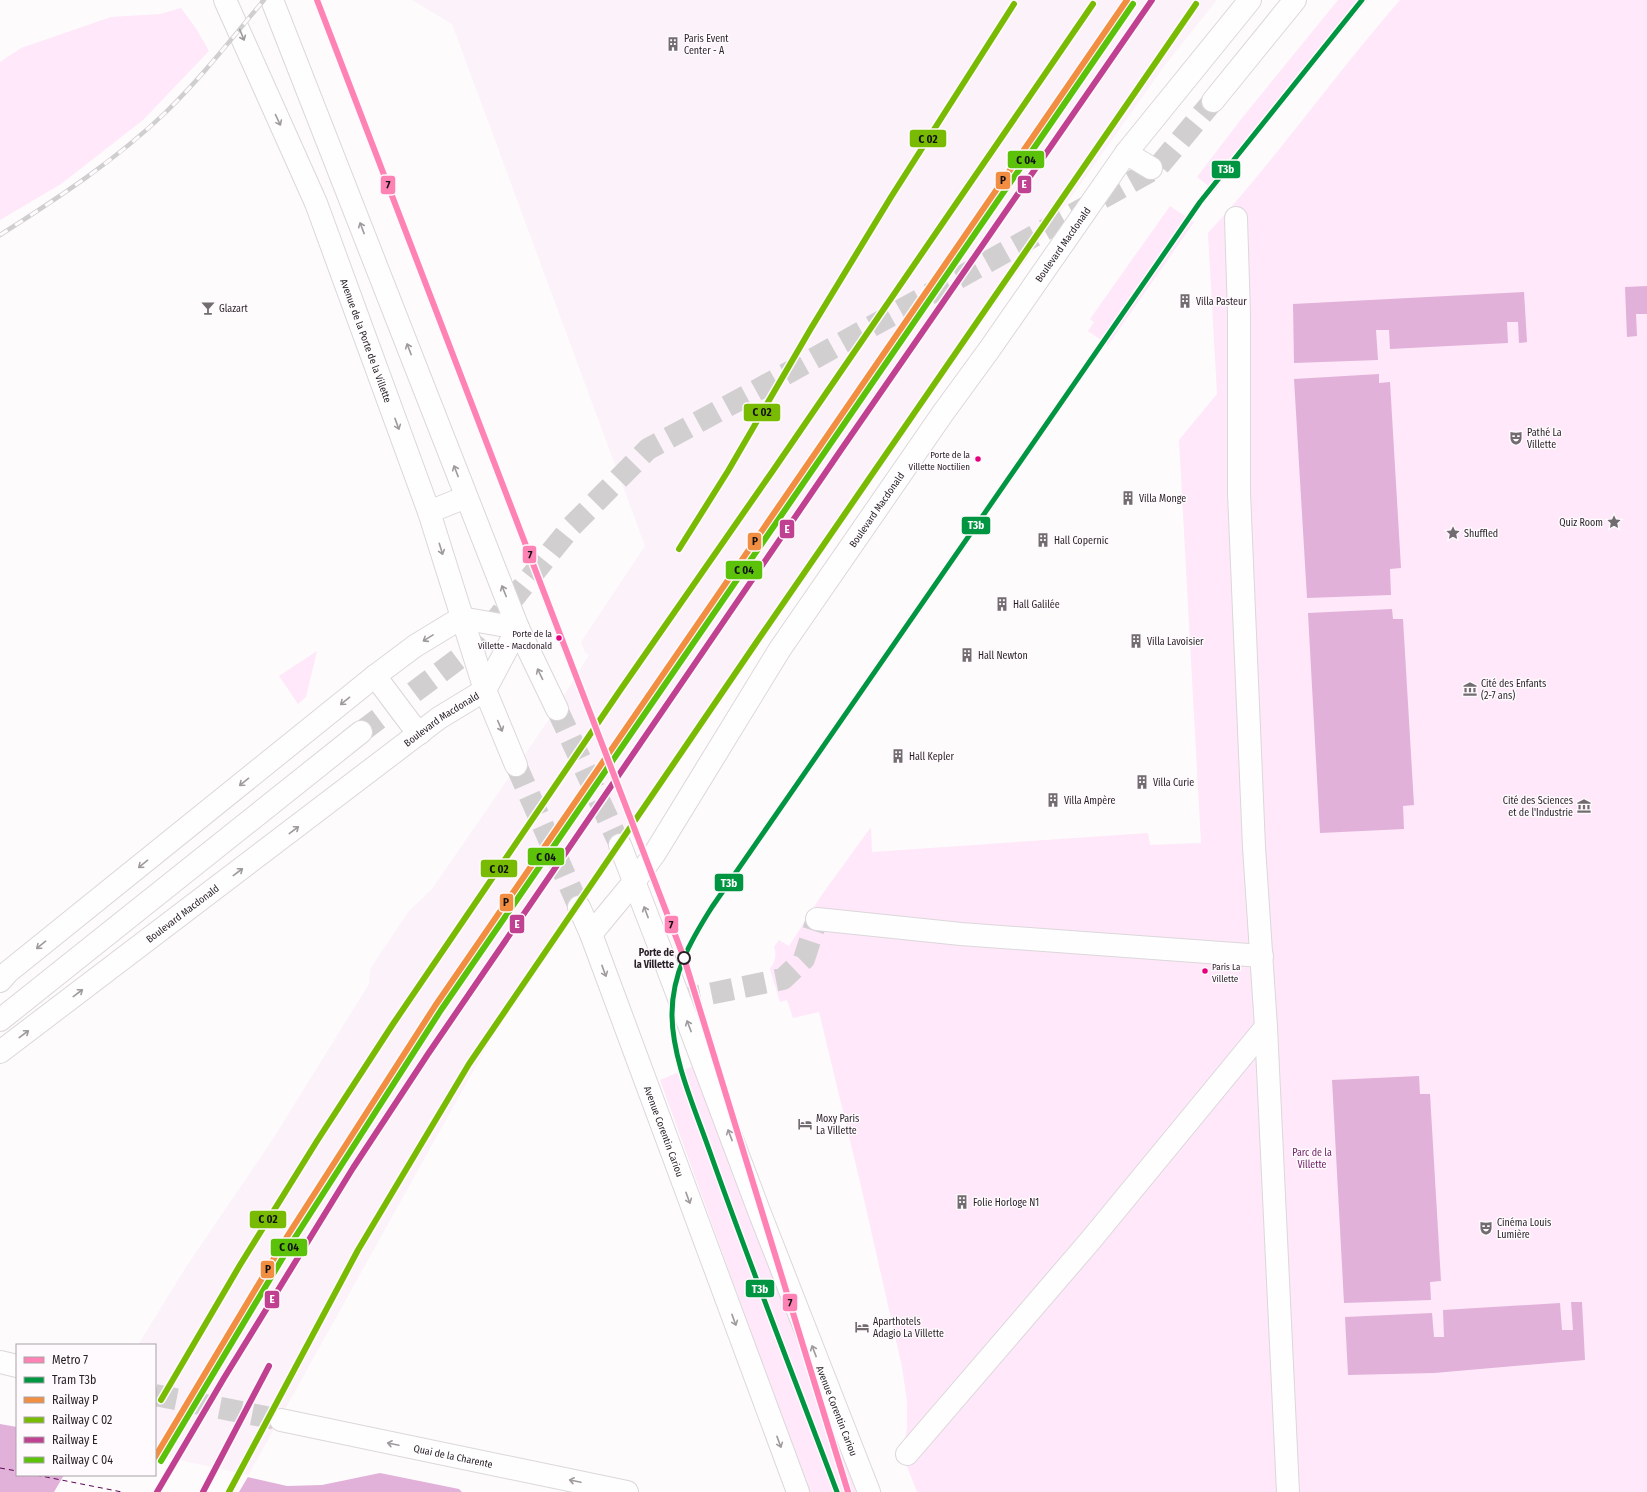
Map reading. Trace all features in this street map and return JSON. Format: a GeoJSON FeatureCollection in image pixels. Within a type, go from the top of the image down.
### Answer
{"type":"FeatureCollection","features":[{"type":"Feature","properties":{"kind":"main road","name":"Avenue de la Porte de la Villette"},"geometry":{"type":"LineString","coordinates":[[225,0],[316,203],[429,512],[485,690]]}},
{"type":"Feature","properties":{"kind":"main road"},"geometry":{"type":"LineString","coordinates":[[272,0],[518,628],[557,709]]}},
{"type":"Feature","properties":{"kind":"main road","name":"Boulevard Macdonald"},"geometry":{"type":"LineString","coordinates":[[591,934],[634,882],[673,825],[780,649],[938,420],[993,344],[1126,153],[1250,0]]}},
{"type":"Feature","properties":{"kind":"main road"},"geometry":{"type":"LineString","coordinates":[[1213,101],[1295,0]]}},
{"type":"Feature","properties":{"kind":"main road"},"geometry":{"type":"LineString","coordinates":[[1126,153],[1151,168]]}},
{"type":"Feature","properties":{"kind":"main road"},"geometry":{"type":"LineString","coordinates":[[1236,218],[1239,315],[1239,493],[1254,847],[1249,903],[1262,956],[1260,1023],[1288,1492]]}},
{"type":"Feature","properties":{"kind":"main road"},"geometry":{"type":"LineString","coordinates":[[429,512],[466,497]]}},
{"type":"Feature","properties":{"kind":"main road"},"geometry":{"type":"LineString","coordinates":[[0,981],[8,972],[375,676],[415,646],[462,618],[518,628]]}},
{"type":"Feature","properties":{"kind":"main road","name":"Boulevard Macdonald"},"geometry":{"type":"LineString","coordinates":[[0,1052],[446,713],[485,690],[518,628]]}},
{"type":"Feature","properties":{"kind":"main road"},"geometry":{"type":"LineString","coordinates":[[375,676],[420,733]]}},
{"type":"Feature","properties":{"kind":"main road"},"geometry":{"type":"LineString","coordinates":[[485,690],[516,765]]}},
{"type":"Feature","properties":{"kind":"main road"},"geometry":{"type":"LineString","coordinates":[[0,1020],[362,732]]}},
{"type":"Feature","properties":{"kind":"main road"},"geometry":{"type":"LineString","coordinates":[[620,845],[634,882]]}},
{"type":"Feature","properties":{"kind":"main road","name":"Avenue Corentin Cariou"},"geometry":{"type":"LineString","coordinates":[[634,882],[759,1211],[869,1492]]}},
{"type":"Feature","properties":{"kind":"main road","name":"Avenue Corentin Cariou"},"geometry":{"type":"LineString","coordinates":[[579,907],[591,934],[798,1492]]}},
{"type":"Feature","properties":{"kind":"main road"},"geometry":{"type":"LineString","coordinates":[[817,919],[961,934],[1262,956]]}},
{"type":"Feature","properties":{"kind":"main road"},"geometry":{"type":"LineString","coordinates":[[907,1454],[1090,1241],[1260,1023]]}},
{"type":"Feature","properties":{"kind":"main road"},"geometry":{"type":"LineString","coordinates":[[0,1362],[16,1366]]}},
{"type":"Feature","properties":{"kind":"main road","name":"Quai de la Charente"},"geometry":{"type":"LineString","coordinates":[[280,1420],[627,1492]]}},
{"type":"Feature","properties":{"kind":"shaded area"},"geometry":{"type":"Polygon","coordinates":[[[412,0],[1217,0],[1165,65],[843,518],[497,1028],[239,1492],[51,1492],[156,1476],[156,1344],[139,1344],[186,1267],[271,1142],[369,984],[370,969],[409,911],[432,889],[552,715],[589,655],[585,652],[581,642],[645,546],[452,24],[412,0]]]}},
{"type":"Feature","properties":{"kind":"shaded area"},"geometry":{"type":"Polygon","coordinates":[[[1647,286],[1647,314],[1636,314],[1637,336],[1627,337],[1625,287],[1647,286]]]}},
{"type":"Feature","properties":{"kind":"shaded area"},"geometry":{"type":"Polygon","coordinates":[[[1524,292],[1527,342],[1519,343],[1518,322],[1507,322],[1508,343],[1390,349],[1389,330],[1376,330],[1378,360],[1294,363],[1293,304],[1524,292]]]}},
{"type":"Feature","properties":{"kind":"shaded area"},"geometry":{"type":"Polygon","coordinates":[[[1379,374],[1379,383],[1390,382],[1401,568],[1390,569],[1391,595],[1307,598],[1294,379],[1379,374]]]}},
{"type":"Feature","properties":{"kind":"shaded area"},"geometry":{"type":"Polygon","coordinates":[[[1392,609],[1393,619],[1403,619],[1414,805],[1403,806],[1404,829],[1320,833],[1308,613],[1392,609]]]}},
{"type":"Feature","properties":{"kind":"shaded area"},"geometry":{"type":"Polygon","coordinates":[[[1419,1076],[1420,1094],[1430,1094],[1441,1281],[1430,1282],[1431,1300],[1344,1303],[1332,1080],[1419,1076]]]}},
{"type":"Feature","properties":{"kind":"shaded area"},"geometry":{"type":"Polygon","coordinates":[[[1571,1302],[1582,1302],[1585,1360],[1434,1373],[1348,1375],[1345,1317],[1432,1313],[1434,1337],[1444,1337],[1443,1310],[1560,1303],[1562,1330],[1573,1330],[1571,1302]]]}},
{"type":"Feature","properties":{"kind":"shaded area"},"geometry":{"type":"Polygon","coordinates":[[[0,1424],[16,1427],[16,1476],[243,1476],[287,1486],[322,1485],[380,1473],[459,1489],[462,1492],[0,1492],[0,1424]]]}},
{"type":"Feature","properties":{"kind":"green space"},"geometry":{"type":"Polygon","coordinates":[[[1338,0],[1368,0],[1283,102],[1215,191],[1197,177],[1242,118],[1338,0]]]}},
{"type":"Feature","properties":{"kind":"green space","name":"Parc de la Villette"},"geometry":{"type":"Polygon","coordinates":[[[1400,0],[1647,0],[1647,1492],[917,1492],[902,1454],[907,1429],[907,1401],[902,1367],[861,1186],[819,1012],[793,1018],[787,1000],[780,1002],[770,969],[775,959],[774,947],[779,940],[789,946],[821,896],[871,827],[872,852],[1148,833],[1150,845],[1201,843],[1179,440],[1217,394],[1208,233],[1281,147],[1400,0]]]}},
{"type":"Feature","properties":{"kind":"green space"},"geometry":{"type":"Polygon","coordinates":[[[181,8],[197,30],[209,51],[143,120],[61,184],[0,220],[0,62],[21,48],[111,17],[160,14],[181,8]]]}},
{"type":"Feature","properties":{"kind":"green space"},"geometry":{"type":"Polygon","coordinates":[[[1170,206],[1194,222],[1108,345],[1088,331],[1094,322],[1090,319],[1170,206]]]}},
{"type":"Feature","properties":{"kind":"green space"},"geometry":{"type":"Polygon","coordinates":[[[317,651],[306,697],[298,704],[279,676],[317,651]]]}},
{"type":"Feature","properties":{"kind":"green space"},"geometry":{"type":"Polygon","coordinates":[[[696,1065],[856,1492],[809,1492],[660,1080],[696,1065]]]}},
{"type":"Feature","properties":{"kind":"pier"},"geometry":{"type":"Polygon","coordinates":[[[156,1455],[249,1475],[239,1492],[54,1492],[63,1476],[156,1476],[156,1455]]]}},
{"type":"Feature","properties":{"kind":"ferry route"},"geometry":{"type":"LineString","coordinates":[[0,1468],[16,1471]]}},
{"type":"Feature","properties":{"kind":"ferry route"},"geometry":{"type":"LineString","coordinates":[[41,1476],[122,1492]]}},
{"type":"Feature","properties":{"kind":"tunnel"},"geometry":{"type":"LineString","coordinates":[[361,732],[474,647],[571,527],[648,449],[750,394],[1158,167],[1213,101]]}},
{"type":"Feature","properties":{"kind":"tunnel"},"geometry":{"type":"LineString","coordinates":[[557,709],[620,845]]}},
{"type":"Feature","properties":{"kind":"tunnel"},"geometry":{"type":"LineString","coordinates":[[516,765],[579,907]]}},
{"type":"Feature","properties":{"kind":"tunnel"},"geometry":{"type":"LineString","coordinates":[[679,1000],[783,979],[804,959],[817,919]]}},
{"type":"Feature","properties":{"kind":"tunnel"},"geometry":{"type":"LineString","coordinates":[[156,1395],[281,1420]]}},
{"type":"Feature","properties":{"kind":"railway"},"geometry":{"type":"LineString","coordinates":[[0,235],[86,178],[147,130],[192,85],[264,0]]}},
{"type":"Feature","properties":{"kind":"metro line","name":"7"},"geometry":{"type":"LineString","coordinates":[[317,0],[684,958],[848,1492]]}},
{"type":"Feature","properties":{"kind":"tram line","name":"T3b"},"geometry":{"type":"LineString","coordinates":[[837,1492],[742,1240],[680,1067],[673,1031],[672,1014],[675,985],[679,971],[690,945],[712,907],[1200,202],[1362,0]]}},
{"type":"Feature","properties":{"kind":"rail line","name":"P"},"geometry":{"type":"LineString","coordinates":[[156,1455],[288,1235],[435,1006],[1127,0]]}},
{"type":"Feature","properties":{"kind":"rail line","name":"E"},"geometry":{"type":"LineString","coordinates":[[157,1492],[224,1378],[353,1168],[428,1054],[843,447],[1152,0]]}},
{"type":"Feature","properties":{"kind":"rail line","name":"E"},"geometry":{"type":"LineString","coordinates":[[203,1492],[269,1366]]}},
{"type":"Feature","properties":{"kind":"transit line"},"geometry":{"type":"LineString","coordinates":[[679,549],[728,471],[810,330],[891,197],[1014,4]]}},
{"type":"Feature","properties":{"kind":"transit line"},"geometry":{"type":"LineString","coordinates":[[161,1400],[240,1265],[317,1141],[393,1024],[621,689],[772,472],[1093,4]]}},
{"type":"Feature","properties":{"kind":"transit line"},"geometry":{"type":"LineString","coordinates":[[161,1461],[294,1239],[441,1010],[1133,4]]}},
{"type":"Feature","properties":{"kind":"transit line"},"geometry":{"type":"LineString","coordinates":[[229,1492],[358,1250],[469,1064],[758,640],[1196,4]]}},
{"type":"Feature","properties":{"kind":"place","name":"Paris Event Center - A"},"geometry":{"type":"Point","coordinates":[673,44]}},
{"type":"Feature","properties":{"kind":"place","name":"Villa Pasteur"},"geometry":{"type":"Point","coordinates":[1185,301]}},
{"type":"Feature","properties":{"kind":"place","name":"Glazart"},"geometry":{"type":"Point","coordinates":[208,308]}},
{"type":"Feature","properties":{"kind":"place","name":"Pathé La Villette"},"geometry":{"type":"Point","coordinates":[1516,438]}},
{"type":"Feature","properties":{"kind":"place","name":"Porte de la Villette Noctilien"},"geometry":{"type":"Point","coordinates":[978,459]}},
{"type":"Feature","properties":{"kind":"place","name":"Villa Monge"},"geometry":{"type":"Point","coordinates":[1128,498]}},
{"type":"Feature","properties":{"kind":"place","name":"Quiz Room"},"geometry":{"type":"Point","coordinates":[1614,522]}},
{"type":"Feature","properties":{"kind":"place","name":"Shuffled"},"geometry":{"type":"Point","coordinates":[1453,533]}},
{"type":"Feature","properties":{"kind":"place","name":"Hall Copernic"},"geometry":{"type":"Point","coordinates":[1043,540]}},
{"type":"Feature","properties":{"kind":"place","name":"Hall Galilée"},"geometry":{"type":"Point","coordinates":[1002,604]}},
{"type":"Feature","properties":{"kind":"place","name":"Porte de la Villette - Macdonald"},"geometry":{"type":"Point","coordinates":[559,638]}},
{"type":"Feature","properties":{"kind":"place","name":"Villa Lavoisier"},"geometry":{"type":"Point","coordinates":[1136,641]}},
{"type":"Feature","properties":{"kind":"place","name":"Hall Newton"},"geometry":{"type":"Point","coordinates":[967,655]}},
{"type":"Feature","properties":{"kind":"place","name":"Cité des Enfants (2-7 ans)"},"geometry":{"type":"Point","coordinates":[1470,689]}},
{"type":"Feature","properties":{"kind":"place","name":"Hall Kepler"},"geometry":{"type":"Point","coordinates":[898,756]}},
{"type":"Feature","properties":{"kind":"place","name":"Villa Curie"},"geometry":{"type":"Point","coordinates":[1142,782]}},
{"type":"Feature","properties":{"kind":"place","name":"Villa Ampère"},"geometry":{"type":"Point","coordinates":[1053,800]}},
{"type":"Feature","properties":{"kind":"place","name":"Cité des Sciences et de l'Industrie"},"geometry":{"type":"Point","coordinates":[1584,806]}},
{"type":"Feature","properties":{"kind":"place","name":"Porte de la Villette"},"geometry":{"type":"Point","coordinates":[684,958]}},
{"type":"Feature","properties":{"kind":"place","name":"Paris La Villette"},"geometry":{"type":"Point","coordinates":[1205,971]}},
{"type":"Feature","properties":{"kind":"place","name":"Moxy Paris La Villette"},"geometry":{"type":"Point","coordinates":[805,1124]}},
{"type":"Feature","properties":{"kind":"place","name":"Folie Horloge N1"},"geometry":{"type":"Point","coordinates":[962,1202]}},
{"type":"Feature","properties":{"kind":"place","name":"Cinéma Louis Lumière"},"geometry":{"type":"Point","coordinates":[1486,1228]}},
{"type":"Feature","properties":{"kind":"place","name":"Aparthotels Adagio La Villette"},"geometry":{"type":"Point","coordinates":[862,1327]}}]}
